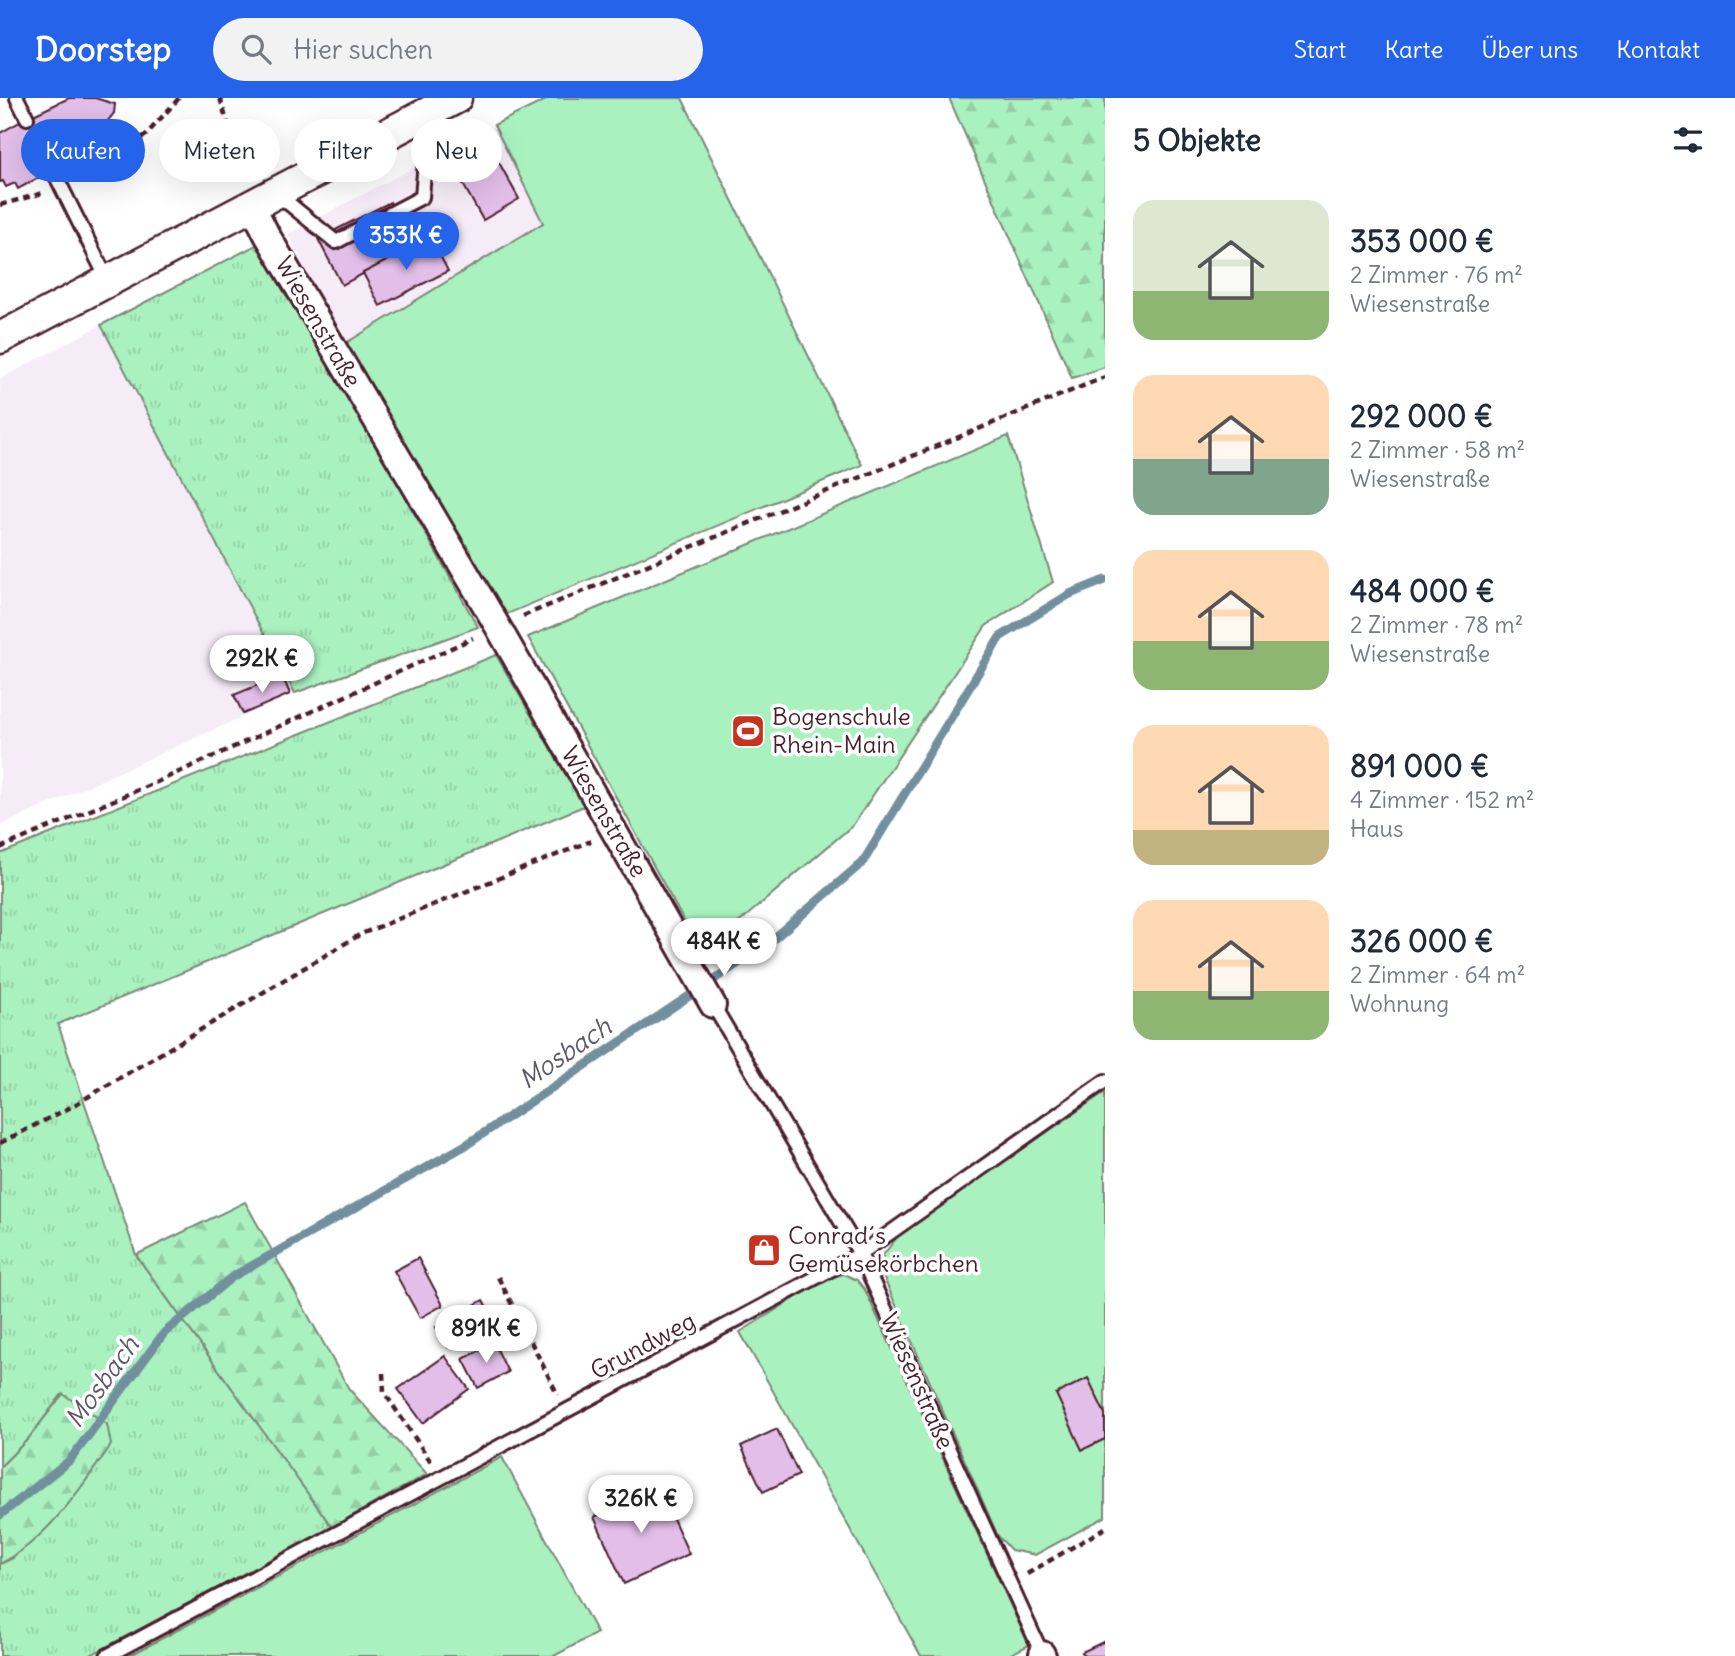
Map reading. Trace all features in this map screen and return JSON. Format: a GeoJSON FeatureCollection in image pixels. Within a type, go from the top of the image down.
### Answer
{"type":"FeatureCollection","features":[{"type":"Feature","properties":{"kind":"street"},"geometry":{"type":"LineString","coordinates":[[0,338],[456,98]]}},
{"type":"Feature","properties":{"kind":"street","name":"Wiesenstraße"},"geometry":{"type":"LineString","coordinates":[[264,199],[267,235],[498,627],[713,1005]]}},
{"type":"Feature","properties":{"kind":"lane"},"geometry":{"type":"LineString","coordinates":[[17,98],[27,118]]}},
{"type":"Feature","properties":{"kind":"lane"},"geometry":{"type":"LineString","coordinates":[[264,199],[336,242],[422,197],[429,112]]}},
{"type":"Feature","properties":{"kind":"lane"},"geometry":{"type":"LineString","coordinates":[[59,182],[108,281]]}},
{"type":"Feature","properties":{"kind":"lane","name":"Wiesenstraße"},"geometry":{"type":"LineString","coordinates":[[713,1005],[860,1254],[1042,1655]]}},
{"type":"Feature","properties":{"kind":"lane","name":"Grundweg"},"geometry":{"type":"LineString","coordinates":[[107,1656],[860,1254],[1105,1081]]}},
{"type":"Feature","properties":{"kind":"path"},"geometry":{"type":"LineString","coordinates":[[145,136],[179,98]]}},
{"type":"Feature","properties":{"kind":"path"},"geometry":{"type":"LineString","coordinates":[[220,98],[264,199]]}},
{"type":"Feature","properties":{"kind":"path"},"geometry":{"type":"LineString","coordinates":[[0,205],[36,196]]}},
{"type":"Feature","properties":{"kind":"path"},"geometry":{"type":"LineString","coordinates":[[0,848],[157,782],[498,627],[1105,377]]}},
{"type":"Feature","properties":{"kind":"path"},"geometry":{"type":"LineString","coordinates":[[0,1143],[71,1107],[361,934],[615,832]]}},
{"type":"Feature","properties":{"kind":"path"},"geometry":{"type":"LineString","coordinates":[[498,1277],[566,1410]]}},
{"type":"Feature","properties":{"kind":"path"},"geometry":{"type":"LineString","coordinates":[[383,1373],[384,1392],[442,1477]]}},
{"type":"Feature","properties":{"kind":"path"},"geometry":{"type":"LineString","coordinates":[[1009,1585],[1105,1528]]}},
{"type":"Feature","properties":{"kind":"shaded area"},"geometry":{"type":"Polygon","coordinates":[[[502,141],[543,223],[341,346],[288,234],[386,182],[397,182],[397,176],[411,169],[411,182],[502,182],[502,141]]]}},
{"type":"Feature","properties":{"kind":"shaded area"},"geometry":{"type":"Polygon","coordinates":[[[101,325],[295,693],[0,826],[0,379],[101,325]]]}},
{"type":"Feature","properties":{"kind":"green space"},"geometry":{"type":"Polygon","coordinates":[[[550,98],[682,98],[862,465],[500,617],[341,346],[543,223],[502,141],[502,121],[550,98]]]}},
{"type":"Feature","properties":{"kind":"green space"},"geometry":{"type":"Polygon","coordinates":[[[949,98],[1105,98],[1105,367],[1072,378],[949,98]]]}},
{"type":"Feature","properties":{"kind":"green space"},"geometry":{"type":"Polygon","coordinates":[[[262,242],[478,627],[295,693],[101,325],[262,242]]]}},
{"type":"Feature","properties":{"kind":"green space","name":"Bogenschule Rhein-Main"},"geometry":{"type":"Polygon","coordinates":[[[1008,436],[1053,582],[986,626],[853,825],[702,954],[528,637],[1008,436]]]}},
{"type":"Feature","properties":{"kind":"green space"},"geometry":{"type":"Polygon","coordinates":[[[496,655],[584,806],[58,1024],[136,1255],[332,1527],[89,1656],[0,1656],[0,1564],[13,1558],[62,1394],[28,1439],[0,1467],[0,854],[496,655]]]}},
{"type":"Feature","properties":{"kind":"green space"},"geometry":{"type":"Polygon","coordinates":[[[1105,1092],[1105,1517],[1035,1555],[1011,1550],[998,1536],[883,1276],[883,1255],[899,1235],[1105,1092]]]}},
{"type":"Feature","properties":{"kind":"green space"},"geometry":{"type":"Polygon","coordinates":[[[245,1202],[349,1389],[427,1474],[332,1527],[136,1255],[245,1202]]]}},
{"type":"Feature","properties":{"kind":"green space"},"geometry":{"type":"Polygon","coordinates":[[[844,1274],[857,1280],[865,1290],[1029,1645],[1007,1656],[921,1656],[740,1332],[826,1279],[844,1274]]]}},
{"type":"Feature","properties":{"kind":"green space"},"geometry":{"type":"Polygon","coordinates":[[[63,1394],[107,1424],[111,1445],[48,1527],[0,1564],[0,1467],[28,1439],[63,1394]]]}},
{"type":"Feature","properties":{"kind":"green space"},"geometry":{"type":"Polygon","coordinates":[[[502,1457],[597,1633],[554,1656],[129,1656],[502,1457]]]}},
{"type":"Feature","properties":{"kind":"building"},"geometry":{"type":"Polygon","coordinates":[[[69,98],[95,98],[115,104],[114,113],[109,119],[27,118],[69,98]]]}},
{"type":"Feature","properties":{"kind":"building"},"geometry":{"type":"Polygon","coordinates":[[[21,121],[21,182],[31,182],[18,189],[15,183],[6,187],[3,181],[0,182],[0,133],[21,121]]]}},
{"type":"Feature","properties":{"kind":"building"},"geometry":{"type":"Polygon","coordinates":[[[502,168],[519,199],[483,220],[462,182],[502,182],[502,168]]]}},
{"type":"Feature","properties":{"kind":"building"},"geometry":{"type":"Polygon","coordinates":[[[390,202],[414,247],[342,285],[318,239],[390,202]]]}},
{"type":"Feature","properties":{"kind":"building"},"geometry":{"type":"Polygon","coordinates":[[[431,238],[448,271],[380,306],[363,273],[431,238]]]}},
{"type":"Feature","properties":{"kind":"building"},"geometry":{"type":"Polygon","coordinates":[[[282,675],[290,694],[243,714],[234,695],[282,675]]]}},
{"type":"Feature","properties":{"kind":"building"},"geometry":{"type":"Polygon","coordinates":[[[418,1258],[443,1305],[420,1318],[394,1271],[418,1258]]]}},
{"type":"Feature","properties":{"kind":"building"},"geometry":{"type":"Polygon","coordinates":[[[483,1300],[494,1320],[448,1347],[436,1327],[483,1300]]]}},
{"type":"Feature","properties":{"kind":"building"},"geometry":{"type":"Polygon","coordinates":[[[494,1343],[508,1372],[478,1388],[463,1359],[494,1343]]]}},
{"type":"Feature","properties":{"kind":"building"},"geometry":{"type":"Polygon","coordinates":[[[445,1356],[469,1389],[423,1423],[398,1389],[445,1356]]]}},
{"type":"Feature","properties":{"kind":"building"},"geometry":{"type":"Polygon","coordinates":[[[1088,1378],[1105,1414],[1105,1439],[1082,1450],[1056,1394],[1088,1378]]]}},
{"type":"Feature","properties":{"kind":"building"},"geometry":{"type":"Polygon","coordinates":[[[777,1429],[799,1475],[763,1492],[741,1446],[777,1429]]]}},
{"type":"Feature","properties":{"kind":"building"},"geometry":{"type":"Polygon","coordinates":[[[659,1487],[689,1554],[624,1584],[594,1517],[659,1487]]]}},
{"type":"Feature","properties":{"kind":"building"},"geometry":{"type":"Polygon","coordinates":[[[1105,1641],[1105,1656],[1084,1656],[1082,1652],[1105,1641]]]}},
{"type":"Feature","properties":{"kind":"waterway","name":"Mosbach"},"geometry":{"type":"LineString","coordinates":[[0,1515],[70,1460],[164,1333],[232,1277],[466,1145],[770,942],[863,862],[1000,637],[1070,594],[1105,580]]}},
{"type":"Feature","properties":{"kind":"place","name":"Bogenschule Rhein-Main"},"geometry":{"type":"Point","coordinates":[748,731]}},
{"type":"Feature","properties":{"kind":"place","name":"Conrad´s Gemüsekörbchen"},"geometry":{"type":"Point","coordinates":[764,1250]}}]}
